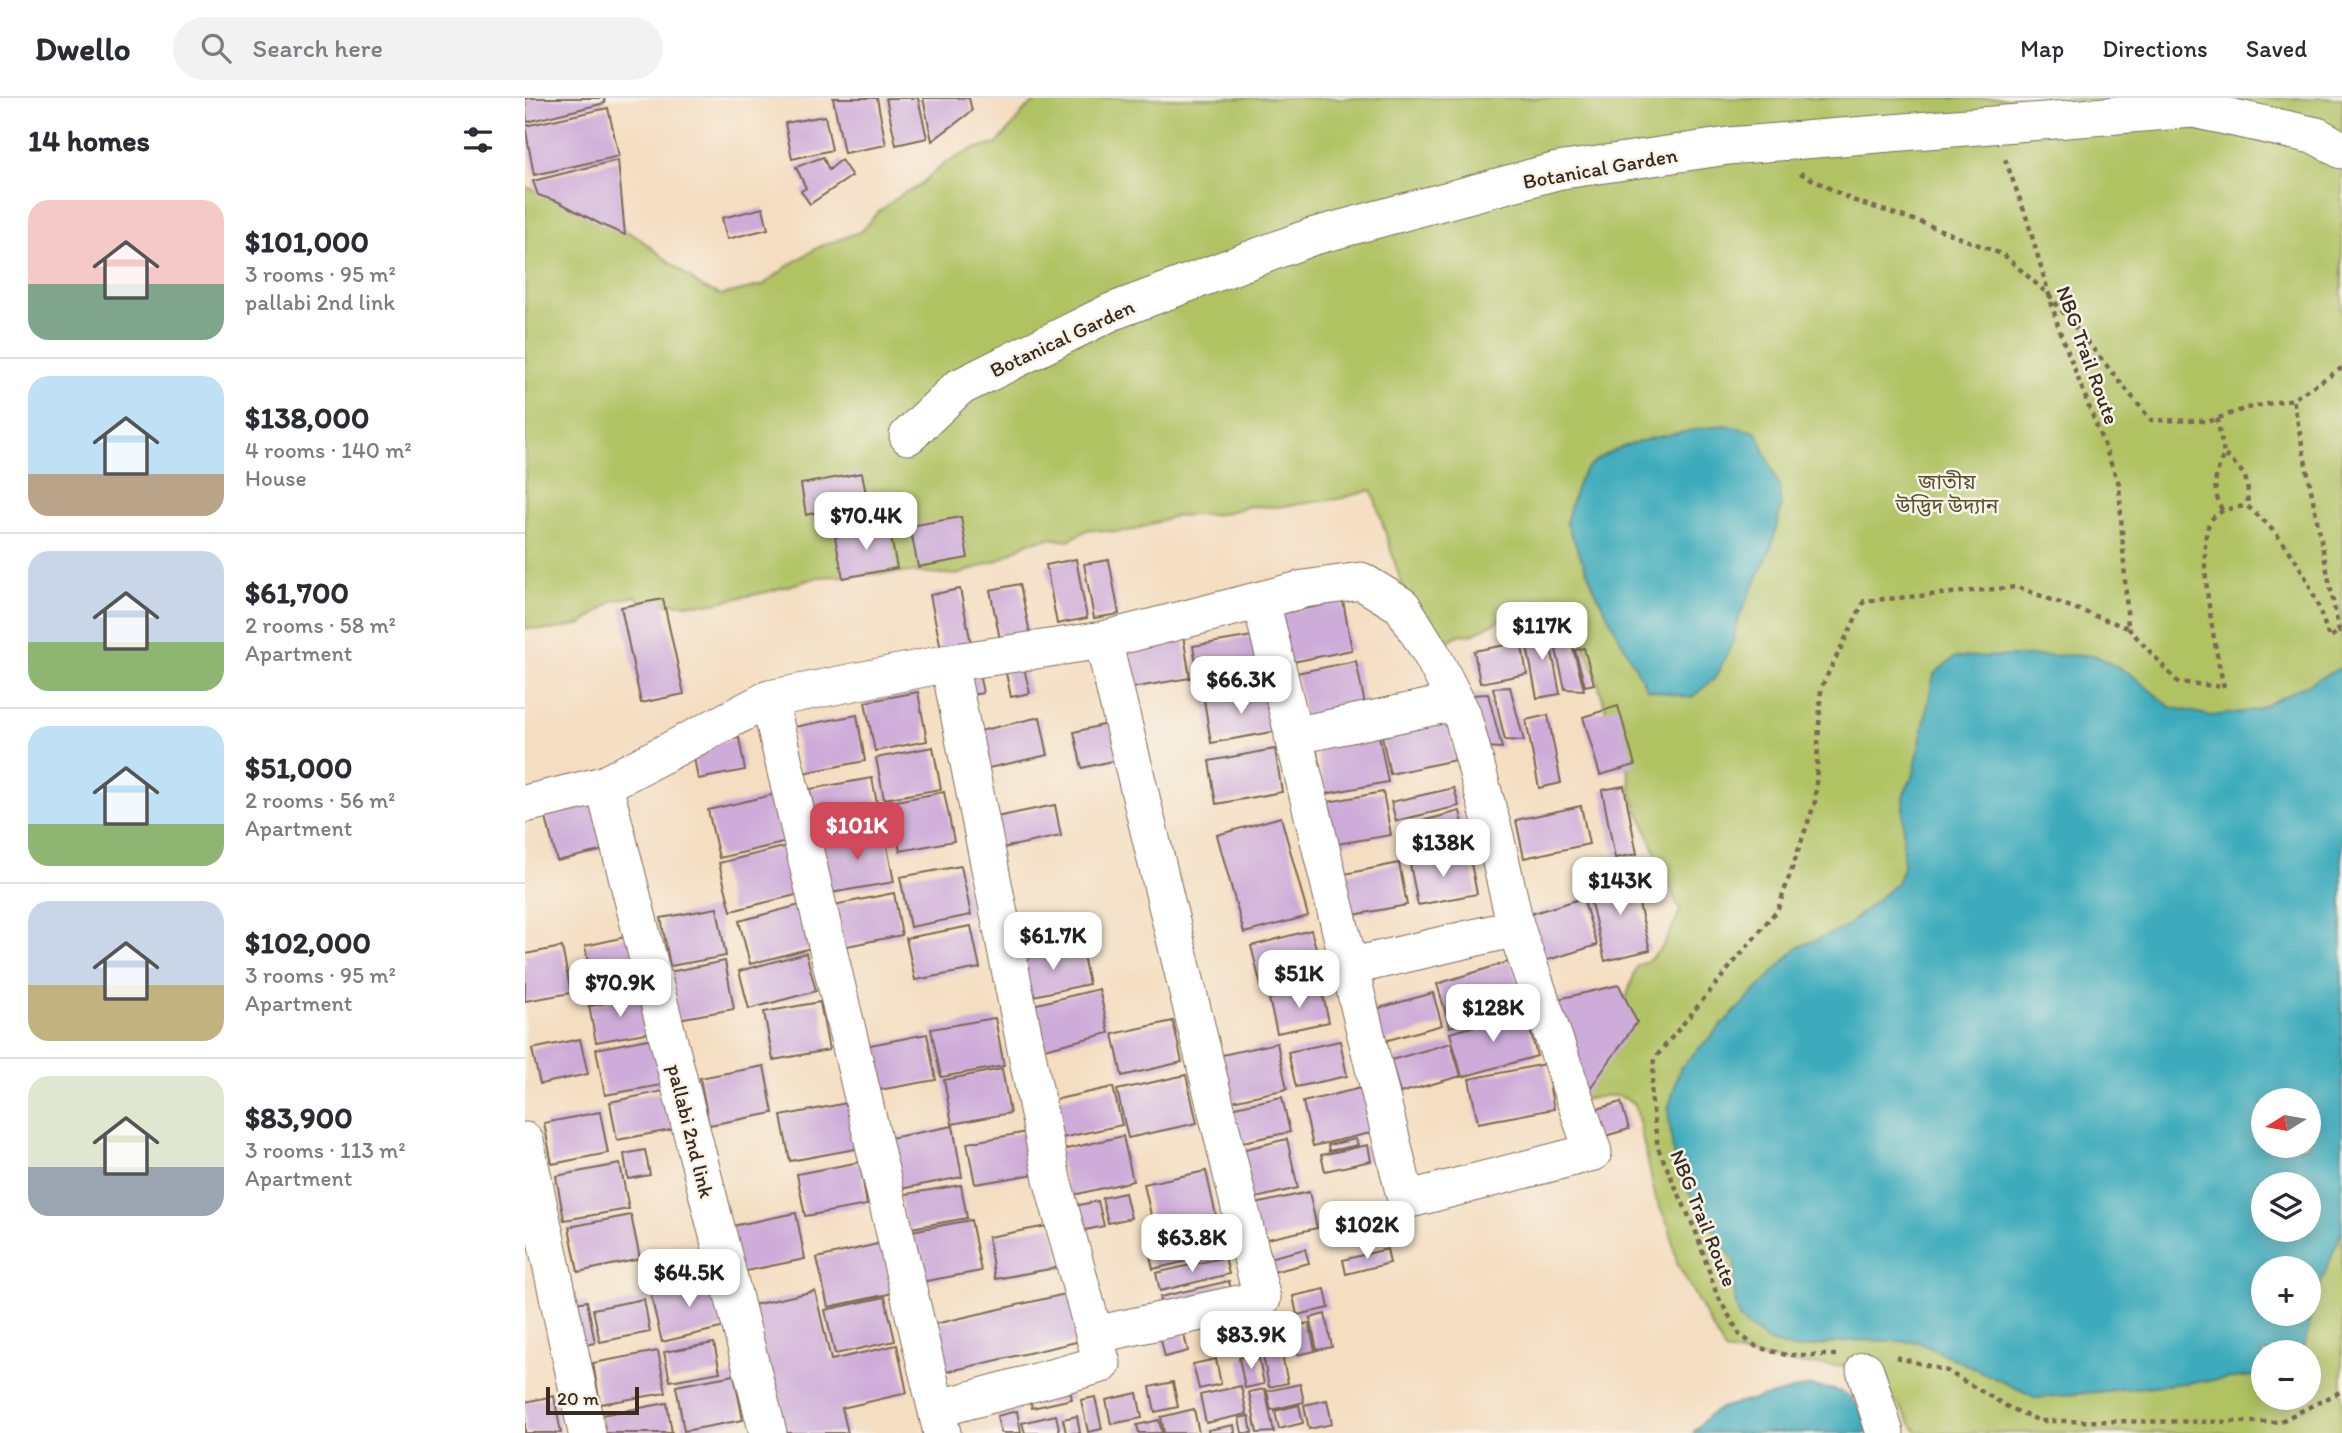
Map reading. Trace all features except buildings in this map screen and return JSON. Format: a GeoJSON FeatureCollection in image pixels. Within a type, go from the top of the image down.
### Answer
{"type":"FeatureCollection","features":[{"type":"Feature","properties":{"kind":"street","name":"Botanical Garden"},"geometry":{"type":"LineString","coordinates":[[908,436],[958,388],[1111,312],[1311,237],[1557,171],[1728,146],[2193,109],[2317,136],[2342,150]]}},
{"type":"Feature","properties":{"kind":"street"},"geometry":{"type":"LineString","coordinates":[[525,804],[604,785],[769,699],[949,663],[1103,640],[1304,589],[1361,582],[1402,606],[1432,655],[1462,714],[1495,836],[1516,928],[1593,1152],[1406,1200],[1261,601]]}},
{"type":"Feature","properties":{"kind":"street"},"geometry":{"type":"LineString","coordinates":[[1094,1335],[1262,1299],[1103,640]]}},
{"type":"Feature","properties":{"kind":"street"},"geometry":{"type":"LineString","coordinates":[[769,699],[940,1421],[1102,1364],[1052,1180],[949,663]]}},
{"type":"Feature","properties":{"kind":"street"},"geometry":{"type":"LineString","coordinates":[[1293,736],[1455,702]]}},
{"type":"Feature","properties":{"kind":"street","name":"pallabi 2nd link"},"geometry":{"type":"LineString","coordinates":[[604,785],[768,1433]]}},
{"type":"Feature","properties":{"kind":"street"},"geometry":{"type":"LineString","coordinates":[[1349,967],[1516,928]]}},
{"type":"Feature","properties":{"kind":"street"},"geometry":{"type":"LineString","coordinates":[[525,1141],[587,1433]]}},
{"type":"Feature","properties":{"kind":"street"},"geometry":{"type":"LineString","coordinates":[[1867,1360],[1885,1433]]}},
{"type":"Feature","properties":{"kind":"path","name":"NBG Trail Route"},"geometry":{"type":"LineString","coordinates":[[1993,124],[2027,219],[2059,329],[2119,484],[2129,628]]}},
{"type":"Feature","properties":{"kind":"path"},"geometry":{"type":"LineString","coordinates":[[1771,142],[1803,177],[1852,200],[1923,223],[2004,255],[2050,296],[2151,420],[2210,421],[2247,408],[2293,399],[2342,368]]}},
{"type":"Feature","properties":{"kind":"path"},"geometry":{"type":"LineString","coordinates":[[2217,418],[2224,454],[2214,477],[2216,498],[2222,510],[2247,506],[2264,520],[2293,554],[2313,591],[2329,638],[2341,630],[2293,399]]}},
{"type":"Feature","properties":{"kind":"path"},"geometry":{"type":"LineString","coordinates":[[2224,454],[2243,471],[2248,491],[2247,506]]}},
{"type":"Feature","properties":{"kind":"path","name":"NBG Trail Route"},"geometry":{"type":"LineString","coordinates":[[2222,510],[2209,523],[2203,564],[2224,687],[2178,682],[2129,628],[2017,587],[1864,601],[1821,688],[1815,802],[1778,909],[1654,1059],[1651,1096],[1658,1147],[1696,1232],[1717,1295],[1740,1335],[1758,1348],[1786,1355],[1828,1356],[1947,1371],[2008,1407],[2040,1422],[2279,1422],[2342,1391]]}},
{"type":"Feature","properties":{"kind":"green space","name":"জাতীয় উদ্ভিদ উদ্যান"},"geometry":{"type":"Polygon","coordinates":[[[1040,98],[2342,98],[2342,1433],[1918,1433],[1897,1403],[1868,1376],[1845,1366],[1790,1363],[1725,1351],[1677,1263],[1669,1226],[1656,1199],[1635,1104],[1612,1096],[1572,1103],[1625,1001],[1637,966],[1659,951],[1680,911],[1631,793],[1626,763],[1591,661],[1583,644],[1563,619],[1557,599],[1536,601],[1471,635],[1454,637],[1444,644],[1406,598],[1372,490],[1338,499],[1277,507],[1249,506],[1222,514],[1175,516],[1134,530],[1117,532],[1089,529],[1067,541],[1050,538],[1027,543],[1001,559],[957,575],[914,572],[819,577],[767,592],[708,604],[642,603],[636,596],[613,601],[582,624],[551,630],[525,628],[525,187],[588,210],[639,238],[703,288],[722,295],[763,285],[819,247],[862,231],[877,213],[905,192],[915,189],[945,163],[973,149],[997,144],[1025,110],[1040,98]]]}},
{"type":"Feature","properties":{"kind":"water"},"geometry":{"type":"Polygon","coordinates":[[[1724,425],[1757,432],[1779,487],[1781,507],[1772,546],[1739,617],[1732,644],[1715,678],[1691,698],[1647,689],[1598,597],[1566,522],[1573,498],[1582,475],[1608,453],[1647,440],[1724,425]]]}},
{"type":"Feature","properties":{"kind":"water"},"geometry":{"type":"Polygon","coordinates":[[[2094,655],[2131,674],[2170,707],[2212,716],[2256,710],[2342,667],[2342,1230],[2321,1283],[2321,1256],[2251,1256],[2251,1326],[2309,1326],[2306,1340],[2251,1340],[2251,1376],[2037,1398],[1918,1342],[1856,1340],[1794,1349],[1769,1342],[1739,1319],[1734,1293],[1735,1263],[1675,1170],[1668,1110],[1680,1068],[1798,947],[1843,929],[1897,883],[1903,867],[1903,796],[1914,773],[1934,674],[1955,657],[2094,655]]]}},
{"type":"Feature","properties":{"kind":"water"},"geometry":{"type":"Polygon","coordinates":[[[1810,1386],[1835,1390],[1850,1397],[1872,1433],[1693,1433],[1709,1415],[1723,1407],[1810,1386]]]}}]}
